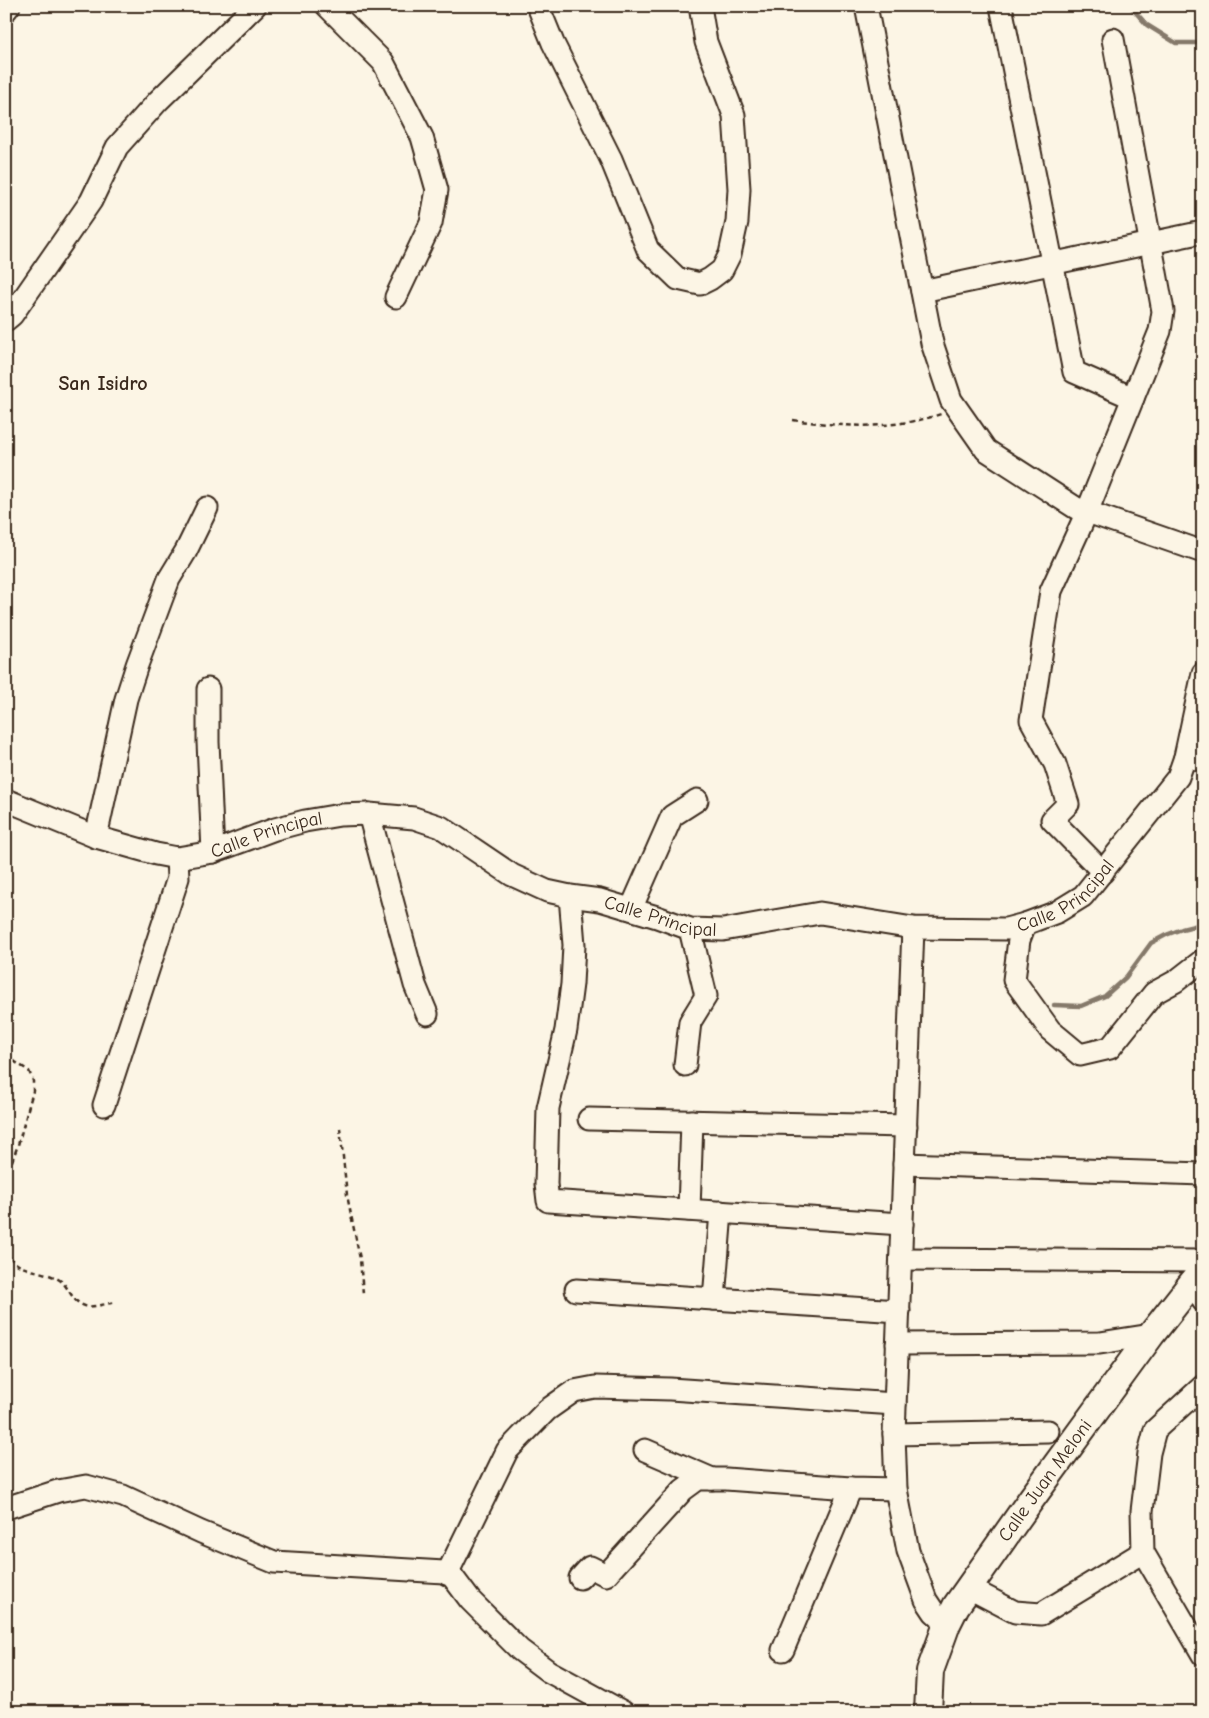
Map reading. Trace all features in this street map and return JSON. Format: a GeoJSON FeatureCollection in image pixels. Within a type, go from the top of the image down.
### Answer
{"type":"FeatureCollection","features":[{"type":"Feature","properties":{"kind":"main road","name":"Calle Juan Meloni"},"geometry":{"type":"LineString","coordinates":[[928,1712],[930,1671],[956,1606],[1032,1498],[1201,1268]]}},
{"type":"Feature","properties":{"kind":"street"},"geometry":{"type":"LineString","coordinates":[[6,10],[9,6]]}},
{"type":"Feature","properties":{"kind":"street"},"geometry":{"type":"LineString","coordinates":[[6,320],[12,315],[91,201],[117,147],[158,101],[255,6]]}},
{"type":"Feature","properties":{"kind":"street"},"geometry":{"type":"LineString","coordinates":[[327,6],[382,62],[422,137],[436,190],[431,223],[396,297]]}},
{"type":"Feature","properties":{"kind":"street"},"geometry":{"type":"LineString","coordinates":[[538,6],[611,160],[648,250],[678,279],[700,284],[722,270],[730,254],[737,222],[739,188],[734,115],[706,42],[700,6]]}},
{"type":"Feature","properties":{"kind":"street"},"geometry":{"type":"LineString","coordinates":[[866,6],[932,343],[951,400],[986,450],[1076,508],[1203,552]]}},
{"type":"Feature","properties":{"kind":"street"},"geometry":{"type":"LineString","coordinates":[[1001,6],[1074,372],[1133,398]]}},
{"type":"Feature","properties":{"kind":"street"},"geometry":{"type":"LineString","coordinates":[[1104,872],[1052,820],[1068,804],[1055,764],[1031,720],[1050,591],[1087,512],[1160,331],[1163,311],[1113,39]]}},
{"type":"Feature","properties":{"kind":"street"},"geometry":{"type":"LineString","coordinates":[[922,291],[1203,232]]}},
{"type":"Feature","properties":{"kind":"street"},"geometry":{"type":"LineString","coordinates":[[96,837],[126,699],[136,665],[169,579],[186,552],[207,508]]}},
{"type":"Feature","properties":{"kind":"street","name":"Calle Principal"},"geometry":{"type":"LineString","coordinates":[[6,800],[96,837],[177,858],[213,852],[275,829],[305,821],[340,815],[369,814],[414,818],[441,827],[512,875],[547,891],[600,900],[690,929],[723,930],[820,914],[913,928],[1006,929],[1057,912],[1083,896],[1194,758],[1203,673]]}},
{"type":"Feature","properties":{"kind":"street"},"geometry":{"type":"LineString","coordinates":[[208,689],[208,742],[213,852]]}},
{"type":"Feature","properties":{"kind":"street"},"geometry":{"type":"LineString","coordinates":[[631,909],[672,816],[697,800]]}},
{"type":"Feature","properties":{"kind":"street"},"geometry":{"type":"LineString","coordinates":[[369,814],[415,985],[427,1014]]}},
{"type":"Feature","properties":{"kind":"street"},"geometry":{"type":"LineString","coordinates":[[104,1105],[178,878],[177,858]]}},
{"type":"Feature","properties":{"kind":"street"},"geometry":{"type":"LineString","coordinates":[[570,896],[574,945],[572,984],[566,1030],[548,1108],[546,1184],[548,1200],[902,1224]]}},
{"type":"Feature","properties":{"kind":"street"},"geometry":{"type":"LineString","coordinates":[[1025,924],[1018,940],[1014,980],[1050,1030],[1080,1055],[1110,1048],[1154,992],[1176,982],[1203,960]]}},
{"type":"Feature","properties":{"kind":"street"},"geometry":{"type":"LineString","coordinates":[[913,928],[894,1434],[896,1489],[908,1551],[926,1600],[934,1612],[948,1624]]}},
{"type":"Feature","properties":{"kind":"street"},"geometry":{"type":"LineString","coordinates":[[685,1065],[690,1022],[706,996],[690,929]]}},
{"type":"Feature","properties":{"kind":"street"},"geometry":{"type":"LineString","coordinates":[[589,1119],[906,1126]]}},
{"type":"Feature","properties":{"kind":"street"},"geometry":{"type":"LineString","coordinates":[[689,1210],[692,1121]]}},
{"type":"Feature","properties":{"kind":"street"},"geometry":{"type":"LineString","coordinates":[[904,1164],[1203,1174]]}},
{"type":"Feature","properties":{"kind":"street"},"geometry":{"type":"LineString","coordinates":[[714,1299],[720,1212]]}},
{"type":"Feature","properties":{"kind":"street"},"geometry":{"type":"LineString","coordinates":[[900,1259],[1201,1268],[1203,1301]]}},
{"type":"Feature","properties":{"kind":"street"},"geometry":{"type":"LineString","coordinates":[[576,1290],[899,1311]]}},
{"type":"Feature","properties":{"kind":"street"},"geometry":{"type":"LineString","coordinates":[[897,1344],[1100,1343],[1151,1334]]}},
{"type":"Feature","properties":{"kind":"street"},"geometry":{"type":"LineString","coordinates":[[1203,1386],[1155,1430],[1149,1454],[1142,1511],[1143,1552],[1203,1655]]}},
{"type":"Feature","properties":{"kind":"street"},"geometry":{"type":"LineString","coordinates":[[447,1574],[507,1451],[547,1410],[574,1391],[595,1387],[670,1389],[895,1404]]}},
{"type":"Feature","properties":{"kind":"street"},"geometry":{"type":"LineString","coordinates":[[894,1434],[1048,1431]]}},
{"type":"Feature","properties":{"kind":"street"},"geometry":{"type":"LineString","coordinates":[[646,1450],[712,1479]]}},
{"type":"Feature","properties":{"kind":"street"},"geometry":{"type":"LineString","coordinates":[[580,1578],[590,1567],[606,1575],[684,1490],[698,1479],[896,1489]]}},
{"type":"Feature","properties":{"kind":"street"},"geometry":{"type":"LineString","coordinates":[[6,1508],[58,1491],[86,1486],[123,1496],[201,1532],[274,1562],[444,1572],[452,1576],[470,1600],[520,1650],[548,1671],[623,1712]]}},
{"type":"Feature","properties":{"kind":"street"},"geometry":{"type":"LineString","coordinates":[[783,1650],[851,1488]]}},
{"type":"Feature","properties":{"kind":"street"},"geometry":{"type":"LineString","coordinates":[[969,1588],[1016,1612],[1041,1614],[1143,1552]]}},
{"type":"Feature","properties":{"kind":"path"},"geometry":{"type":"LineString","coordinates":[[793,420],[828,425],[884,426],[921,421],[956,408]]}},
{"type":"Feature","properties":{"kind":"path"},"geometry":{"type":"LineString","coordinates":[[6,1056],[29,1071],[33,1081],[33,1092],[18,1145],[11,1164],[6,1171]]}},
{"type":"Feature","properties":{"kind":"path"},"geometry":{"type":"LineString","coordinates":[[340,1128],[347,1195],[360,1259],[363,1294]]}},
{"type":"Feature","properties":{"kind":"path"},"geometry":{"type":"LineString","coordinates":[[6,1229],[9,1238],[6,1248],[9,1258],[15,1264],[61,1281],[77,1302],[87,1307],[116,1302]]}},
{"type":"Feature","properties":{"kind":"waterway"},"geometry":{"type":"LineString","coordinates":[[1130,6],[1147,25],[1176,43],[1203,43]]}},
{"type":"Feature","properties":{"kind":"waterway"},"geometry":{"type":"LineString","coordinates":[[1054,1005],[1081,1006],[1105,996],[1126,977],[1151,943],[1182,929],[1198,925],[1203,926]]}},
{"type":"Feature","properties":{"kind":"district","name":"San Isidro"},"geometry":{"type":"Point","coordinates":[103,383]}}]}
